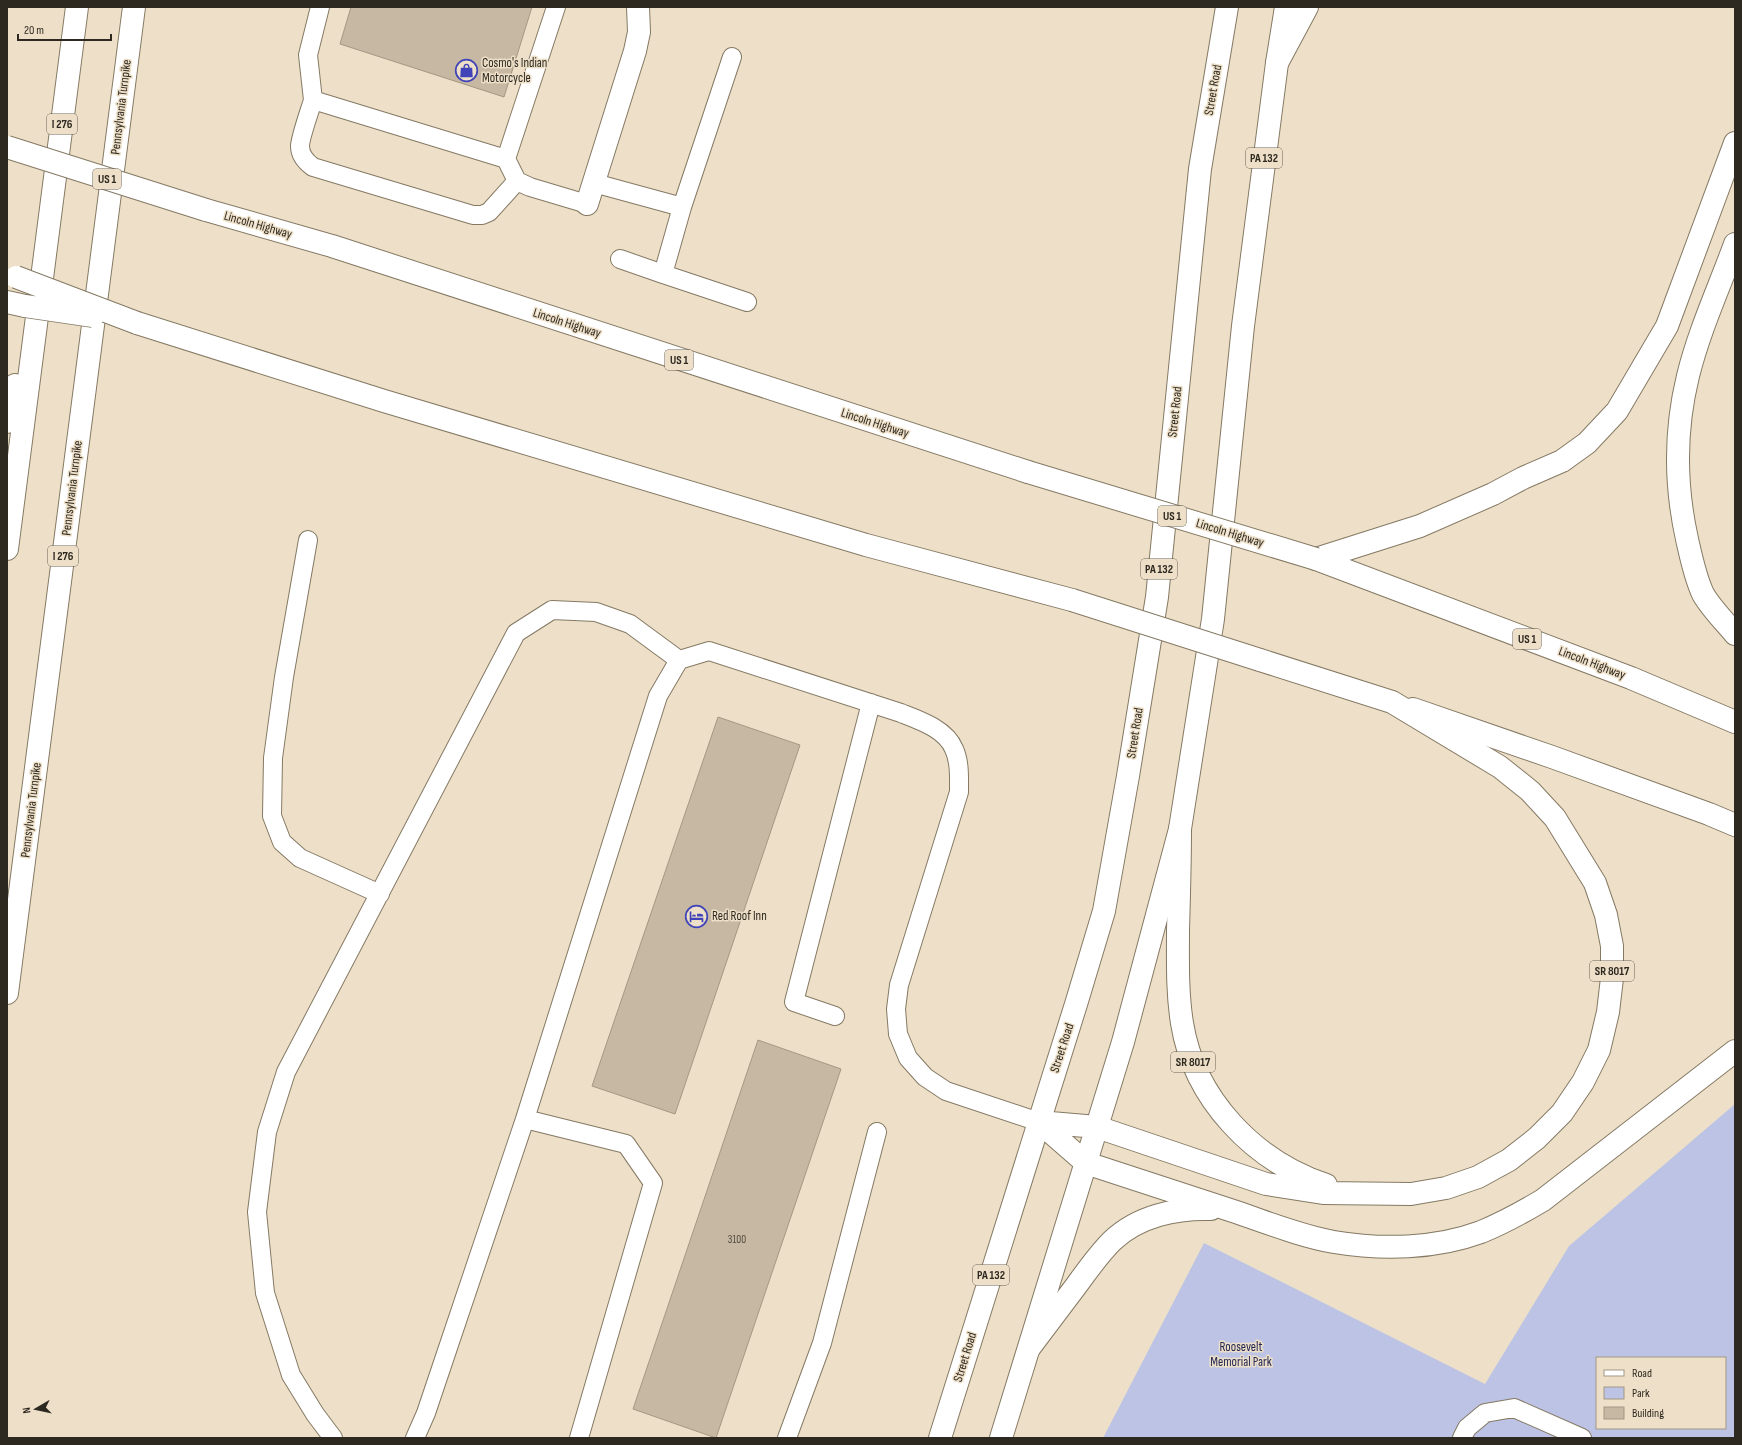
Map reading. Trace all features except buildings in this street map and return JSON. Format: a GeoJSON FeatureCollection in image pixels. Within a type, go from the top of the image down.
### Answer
{"type":"FeatureCollection","features":[{"type":"Feature","properties":{"kind":"main road","name":"I 276"},"geometry":{"type":"LineString","coordinates":[[7,549],[77,7]]}},
{"type":"Feature","properties":{"kind":"main road","name":"Pennsylvania Turnpike"},"geometry":{"type":"LineString","coordinates":[[7,993],[134,7]]}},
{"type":"Feature","properties":{"kind":"main road"},"geometry":{"type":"LineString","coordinates":[[587,204],[635,51],[639,32],[638,7]]}},
{"type":"Feature","properties":{"kind":"main road","name":"Street Road"},"geometry":{"type":"LineString","coordinates":[[940,1438],[1104,911],[1128,776],[1156,597],[1200,169],[1228,7]]}},
{"type":"Feature","properties":{"kind":"main road","name":"PA 132"},"geometry":{"type":"LineString","coordinates":[[1001,1438],[1123,1042],[1180,830],[1213,619],[1243,326],[1276,63],[1286,7]]}},
{"type":"Feature","properties":{"kind":"main road"},"geometry":{"type":"LineString","coordinates":[[1276,63],[1307,7]]}},
{"type":"Feature","properties":{"kind":"main road"},"geometry":{"type":"LineString","coordinates":[[1316,559],[1420,526],[1493,494],[1523,478],[1562,461],[1587,443],[1617,412],[1667,326],[1735,143]]}},
{"type":"Feature","properties":{"kind":"main road","name":"Lincoln Highway"},"geometry":{"type":"LineString","coordinates":[[7,148],[206,210],[339,248],[1028,472],[1316,559],[1631,678],[1735,722]]}},
{"type":"Feature","properties":{"kind":"main road"},"geometry":{"type":"LineString","coordinates":[[7,422],[47,241]]}},
{"type":"Feature","properties":{"kind":"main road"},"geometry":{"type":"LineString","coordinates":[[1735,244],[1688,376],[1681,413],[1678,448],[1679,486],[1683,523],[1692,560],[1703,594],[1735,634]]}},
{"type":"Feature","properties":{"kind":"main road"},"geometry":{"type":"LineString","coordinates":[[11,276],[137,323],[384,401],[866,545],[1072,600],[1392,702],[1552,756],[1735,825]]}},
{"type":"Feature","properties":{"kind":"main road"},"geometry":{"type":"LineString","coordinates":[[16,304],[137,323]]}},
{"type":"Feature","properties":{"kind":"main road","name":"SR 8017"},"geometry":{"type":"LineString","coordinates":[[1180,830],[1178,990],[1182,1025],[1190,1056],[1204,1087],[1225,1117],[1248,1140],[1277,1163],[1319,1183],[1338,1189],[1372,1195],[1411,1194],[1446,1188],[1478,1177],[1509,1160],[1537,1138],[1562,1113],[1583,1082],[1599,1050],[1608,1012],[1612,978],[1612,946],[1606,915],[1595,883],[1555,818],[1530,791],[1500,767],[1392,702]]}},
{"type":"Feature","properties":{"kind":"main road"},"geometry":{"type":"LineString","coordinates":[[1039,1122],[1086,1162],[1228,1210],[1334,1242],[1371,1246],[1409,1246],[1446,1241],[1480,1232],[1513,1217],[1543,1200],[1735,1050]]}},
{"type":"Feature","properties":{"kind":"main road"},"geometry":{"type":"LineString","coordinates":[[1039,1122],[1097,1127],[1266,1184],[1323,1193],[1372,1195]]}},
{"type":"Feature","properties":{"kind":"main road"},"geometry":{"type":"LineString","coordinates":[[1030,1347],[1096,1260],[1113,1240],[1132,1226],[1155,1216],[1178,1210],[1228,1210]]}},
{"type":"Feature","properties":{"kind":"lane"},"geometry":{"type":"LineString","coordinates":[[320,7],[308,55],[313,100],[300,146],[301,154],[306,161],[313,166],[473,215],[482,215],[489,212],[517,181]]}},
{"type":"Feature","properties":{"kind":"lane"},"geometry":{"type":"LineString","coordinates":[[556,7],[506,159],[517,181],[530,187],[587,204]]}},
{"type":"Feature","properties":{"kind":"lane"},"geometry":{"type":"LineString","coordinates":[[662,274],[682,207],[732,57]]}},
{"type":"Feature","properties":{"kind":"lane"},"geometry":{"type":"LineString","coordinates":[[313,100],[506,159]]}},
{"type":"Feature","properties":{"kind":"lane"},"geometry":{"type":"LineString","coordinates":[[594,183],[682,207]]}},
{"type":"Feature","properties":{"kind":"lane"},"geometry":{"type":"LineString","coordinates":[[620,259],[747,302]]}},
{"type":"Feature","properties":{"kind":"lane"},"geometry":{"type":"LineString","coordinates":[[308,540],[284,678],[273,758],[272,816],[282,842],[300,858],[380,894]]}},
{"type":"Feature","properties":{"kind":"lane"},"geometry":{"type":"LineString","coordinates":[[333,1438],[315,1414],[291,1375],[265,1293],[257,1212],[267,1132],[286,1072],[516,633],[552,610],[596,612],[630,624],[679,660]]}},
{"type":"Feature","properties":{"kind":"lane"},"geometry":{"type":"LineString","coordinates":[[415,1438],[426,1413],[525,1119],[658,696],[679,660],[709,651],[870,702],[924,722],[941,732],[954,748],[959,771],[959,792],[899,985],[896,1009],[898,1034],[908,1058],[925,1077],[946,1091],[1039,1122]]}},
{"type":"Feature","properties":{"kind":"lane"},"geometry":{"type":"LineString","coordinates":[[835,1016],[794,1002],[870,702]]}},
{"type":"Feature","properties":{"kind":"lane"},"geometry":{"type":"LineString","coordinates":[[525,1119],[626,1144],[653,1183],[579,1438]]}},
{"type":"Feature","properties":{"kind":"lane"},"geometry":{"type":"LineString","coordinates":[[787,1438],[822,1343],[877,1132]]}},
{"type":"Feature","properties":{"kind":"lane"},"geometry":{"type":"LineString","coordinates":[[1462,1438],[1467,1428],[1485,1414],[1514,1408],[1582,1438]]}},
{"type":"Feature","properties":{"kind":"green space","name":"Roosevelt Memorial Park"},"geometry":{"type":"Polygon","coordinates":[[[1735,1104],[1735,1438],[1103,1438],[1204,1243],[1485,1384],[1569,1246],[1735,1104]]]}},
{"type":"Feature","properties":{"kind":"place","name":"Cosmo's Indian Motorcycle"},"geometry":{"type":"Point","coordinates":[467,70]}},
{"type":"Feature","properties":{"kind":"place","name":"Red Roof Inn"},"geometry":{"type":"Point","coordinates":[696,916]}}]}
